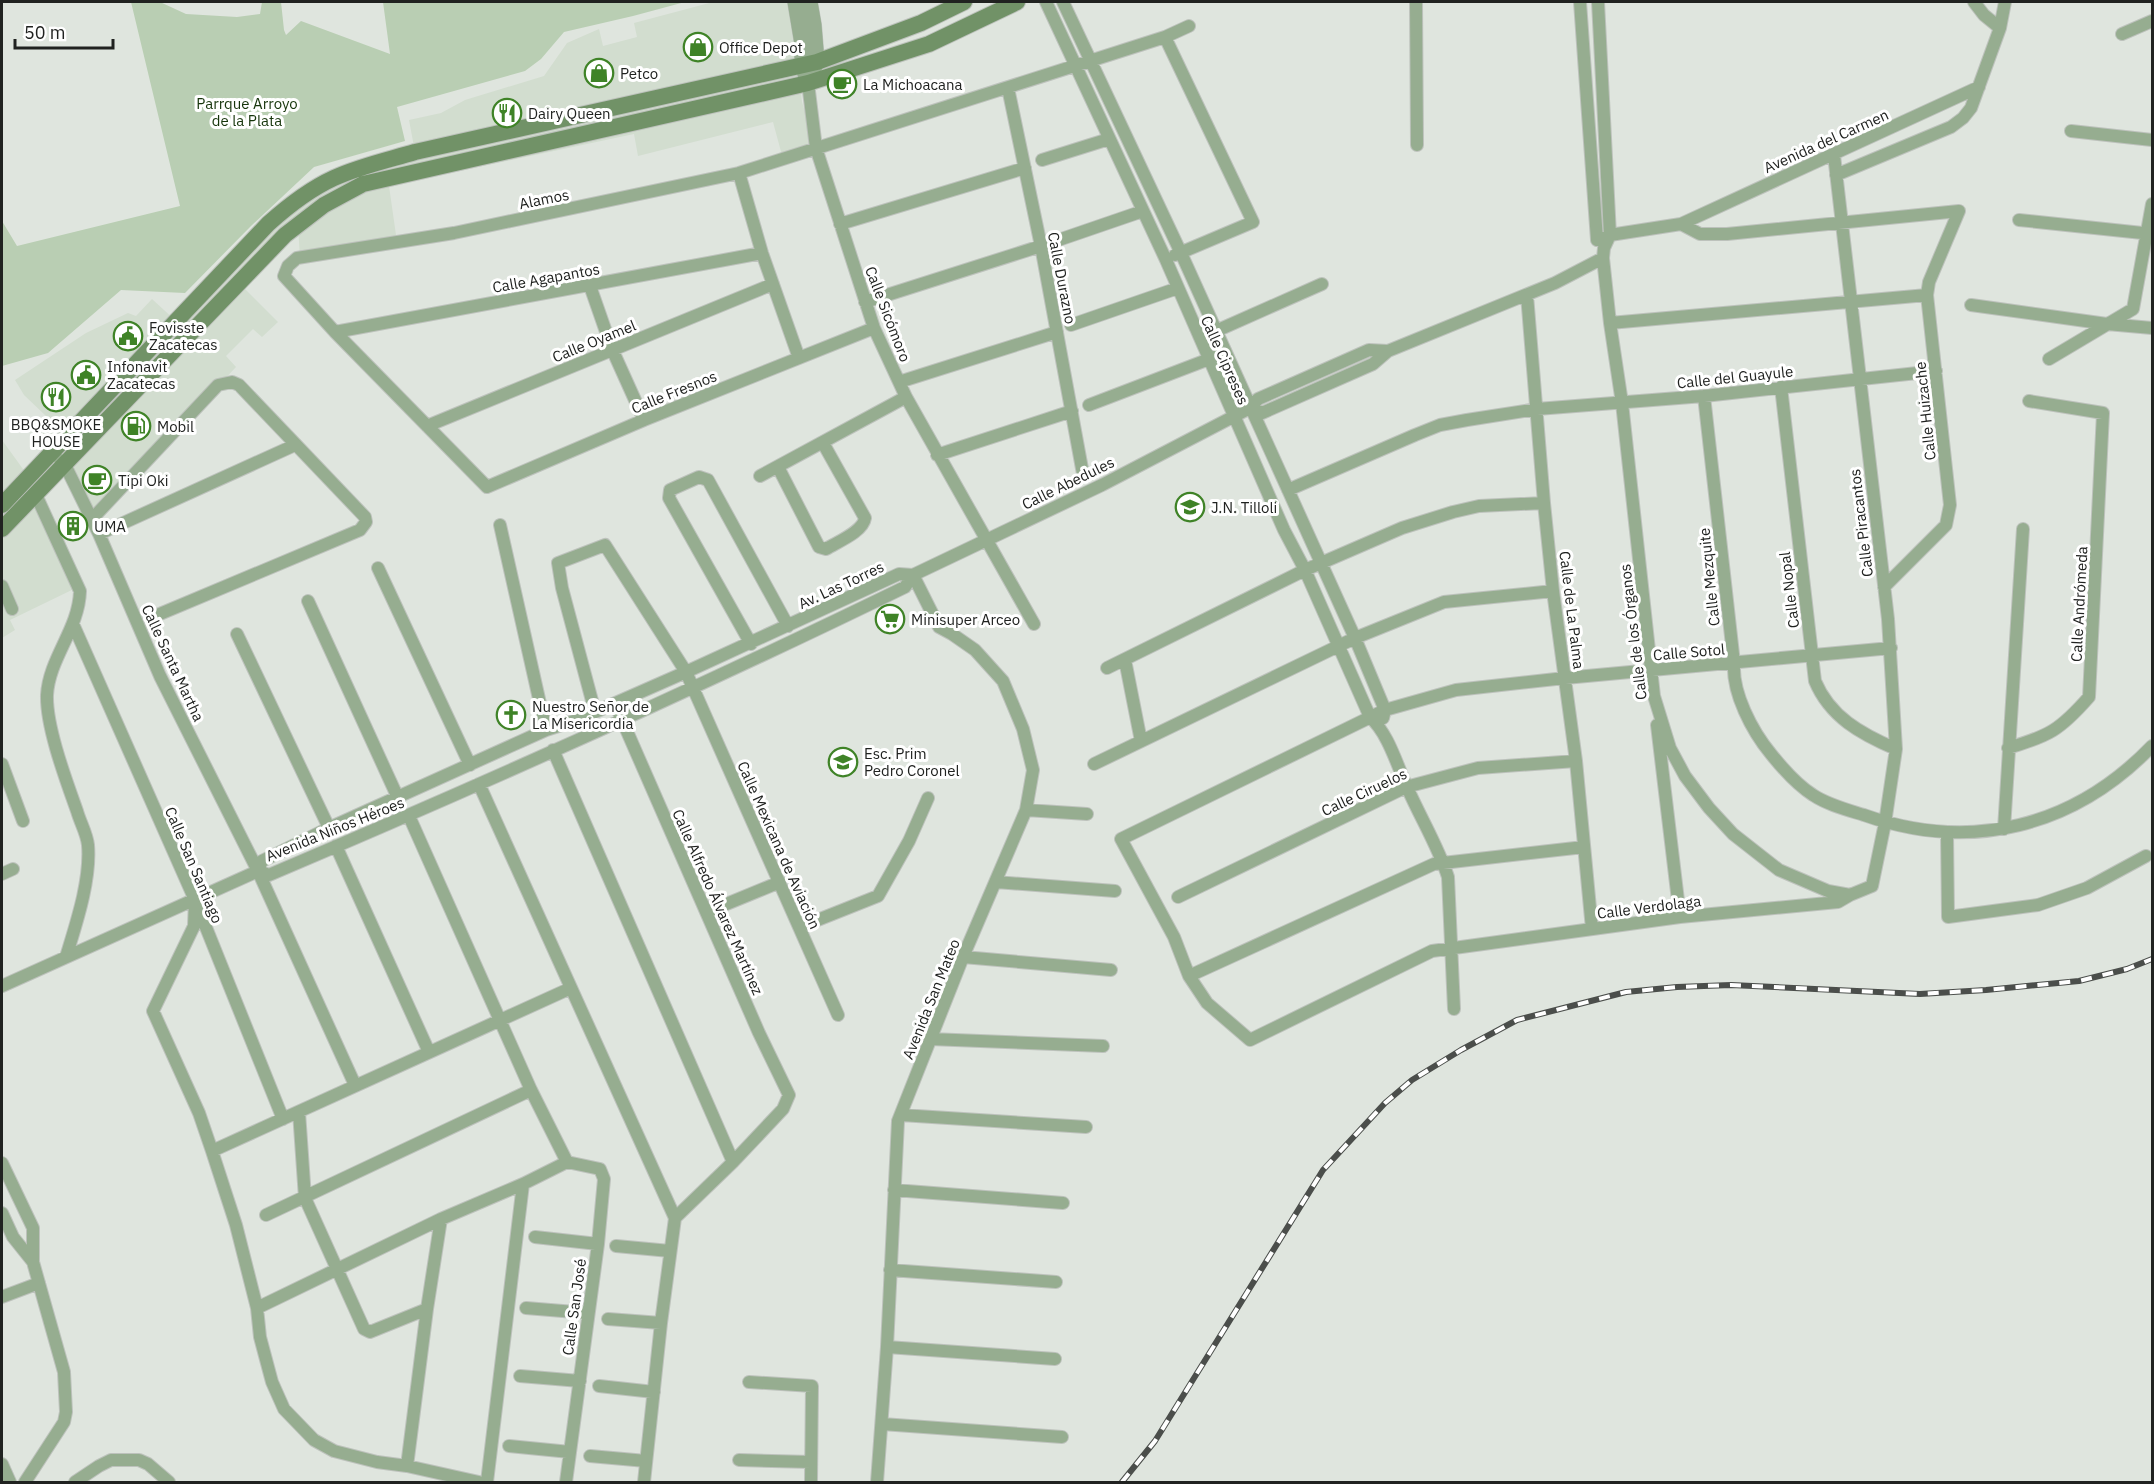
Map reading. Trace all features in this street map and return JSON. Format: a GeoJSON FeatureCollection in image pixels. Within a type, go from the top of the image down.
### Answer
{"type":"FeatureCollection","features":[{"type":"Feature","properties":{"kind":"main road"},"geometry":{"type":"LineString","coordinates":[[2,505],[268,224],[286,208],[332,178],[415,152],[809,64],[921,23],[964,2]]}},
{"type":"Feature","properties":{"kind":"main road"},"geometry":{"type":"LineString","coordinates":[[2,529],[285,235],[324,205],[363,184],[808,83],[929,44],[1017,2]]}},
{"type":"Feature","properties":{"kind":"main road"},"geometry":{"type":"LineString","coordinates":[[114,387],[127,398]]}},
{"type":"Feature","properties":{"kind":"street"},"geometry":{"type":"LineString","coordinates":[[795,2],[802,44],[809,64]]}},
{"type":"Feature","properties":{"kind":"street"},"geometry":{"type":"LineString","coordinates":[[808,83],[814,25],[810,2]]}},
{"type":"Feature","properties":{"kind":"street","name":"Calle Cipreses"},"geometry":{"type":"LineString","coordinates":[[1046,2],[1166,260],[1284,530],[1305,570],[1370,717],[1381,728],[1406,787],[1444,863],[1448,878],[1454,1009]]}},
{"type":"Feature","properties":{"kind":"street","name":"Calle Cipreses"},"geometry":{"type":"LineString","coordinates":[[1063,2],[1181,253],[1355,638],[1385,710]]}},
{"type":"Feature","properties":{"kind":"street"},"geometry":{"type":"LineString","coordinates":[[1416,2],[1417,145]]}},
{"type":"Feature","properties":{"kind":"street","name":"Calle de los Órganos"},"geometry":{"type":"LineString","coordinates":[[1580,2],[1602,249],[1622,403],[1654,696],[1670,748],[1685,776],[1698,795],[1733,834],[1779,870],[1828,891],[1850,895]]}},
{"type":"Feature","properties":{"kind":"street"},"geometry":{"type":"LineString","coordinates":[[1598,2],[1610,235],[1602,249]]}},
{"type":"Feature","properties":{"kind":"street"},"geometry":{"type":"LineString","coordinates":[[1974,2],[1984,15],[2000,28]]}},
{"type":"Feature","properties":{"kind":"street"},"geometry":{"type":"LineString","coordinates":[[1836,176],[1951,127],[1964,118],[1971,108],[2000,28],[2005,2]]}},
{"type":"Feature","properties":{"kind":"street"},"geometry":{"type":"LineString","coordinates":[[2122,34],[2152,21]]}},
{"type":"Feature","properties":{"kind":"street","name":"Alamos"},"geometry":{"type":"LineString","coordinates":[[335,332],[284,276],[288,266],[297,258],[454,233],[739,173],[1008,88],[1189,26]]}},
{"type":"Feature","properties":{"kind":"street"},"geometry":{"type":"LineString","coordinates":[[1165,36],[1253,222],[1166,260]]}},
{"type":"Feature","properties":{"kind":"street","name":"Calle Sicómoro"},"geometry":{"type":"LineString","coordinates":[[808,83],[816,148],[874,328],[906,397],[937,455],[1034,624]]}},
{"type":"Feature","properties":{"kind":"street","name":"Avenida del Carmen"},"geometry":{"type":"LineString","coordinates":[[1610,235],[1681,224],[1979,87]]}},
{"type":"Feature","properties":{"kind":"street","name":"Calle Durazno"},"geometry":{"type":"LineString","coordinates":[[1008,88],[1041,246],[1083,474]]}},
{"type":"Feature","properties":{"kind":"street"},"geometry":{"type":"LineString","coordinates":[[2071,131],[2152,140]]}},
{"type":"Feature","properties":{"kind":"street"},"geometry":{"type":"LineString","coordinates":[[1042,160],[1108,139]]}},
{"type":"Feature","properties":{"kind":"street","name":"Calle Piracantos"},"geometry":{"type":"LineString","coordinates":[[1834,155],[1891,648],[1896,749],[1885,823],[1872,886],[1850,895]]}},
{"type":"Feature","properties":{"kind":"street"},"geometry":{"type":"LineString","coordinates":[[840,224],[1024,168]]}},
{"type":"Feature","properties":{"kind":"street"},"geometry":{"type":"LineString","coordinates":[[739,173],[762,253],[799,358]]}},
{"type":"Feature","properties":{"kind":"street"},"geometry":{"type":"LineString","coordinates":[[2049,359],[2133,309],[2149,233],[2152,204]]}},
{"type":"Feature","properties":{"kind":"street"},"geometry":{"type":"LineString","coordinates":[[865,302],[1143,211]]}},
{"type":"Feature","properties":{"kind":"street","name":"Calle Huizache"},"geometry":{"type":"LineString","coordinates":[[1842,223],[1959,211],[1929,282],[1927,295],[1950,505],[1946,525],[1884,587]]}},
{"type":"Feature","properties":{"kind":"street"},"geometry":{"type":"LineString","coordinates":[[2019,219],[2149,233]]}},
{"type":"Feature","properties":{"kind":"street"},"geometry":{"type":"LineString","coordinates":[[1681,224],[1700,234],[1842,223]]}},
{"type":"Feature","properties":{"kind":"street","name":"Calle Abedules"},"geometry":{"type":"LineString","coordinates":[[913,575],[1101,485],[1250,408],[1258,399],[1369,350],[1388,351],[1555,283],[1602,249]]}},
{"type":"Feature","properties":{"kind":"street","name":"Calle Agapantos"},"geometry":{"type":"LineString","coordinates":[[335,332],[762,253]]}},
{"type":"Feature","properties":{"kind":"street","name":"Calle Oyamel"},"geometry":{"type":"LineString","coordinates":[[427,426],[773,284]]}},
{"type":"Feature","properties":{"kind":"street"},"geometry":{"type":"LineString","coordinates":[[1215,331],[1322,284]]}},
{"type":"Feature","properties":{"kind":"street"},"geometry":{"type":"LineString","coordinates":[[590,285],[612,349],[644,420]]}},
{"type":"Feature","properties":{"kind":"street"},"geometry":{"type":"LineString","coordinates":[[1071,325],[1178,288]]}},
{"type":"Feature","properties":{"kind":"street","name":"Calle de La Palma"},"geometry":{"type":"LineString","coordinates":[[1527,295],[1553,591],[1576,761],[1592,929]]}},
{"type":"Feature","properties":{"kind":"street"},"geometry":{"type":"LineString","coordinates":[[1610,323],[1927,295]]}},
{"type":"Feature","properties":{"kind":"street"},"geometry":{"type":"LineString","coordinates":[[1971,306],[2152,328]]}},
{"type":"Feature","properties":{"kind":"street","name":"Calle Fresnos"},"geometry":{"type":"LineString","coordinates":[[427,426],[487,487],[644,420],[874,328]]}},
{"type":"Feature","properties":{"kind":"street"},"geometry":{"type":"LineString","coordinates":[[335,332],[427,426]]}},
{"type":"Feature","properties":{"kind":"street"},"geometry":{"type":"LineString","coordinates":[[899,382],[1057,332]]}},
{"type":"Feature","properties":{"kind":"street"},"geometry":{"type":"LineString","coordinates":[[1089,405],[1225,353]]}},
{"type":"Feature","properties":{"kind":"street","name":"Calle del Guayule"},"geometry":{"type":"LineString","coordinates":[[1288,490],[1440,425],[1537,409],[1704,396],[1936,370]]}},
{"type":"Feature","properties":{"kind":"street"},"geometry":{"type":"LineString","coordinates":[[92,519],[218,385],[232,382],[239,385],[365,518],[366,522],[360,530],[155,616]]}},
{"type":"Feature","properties":{"kind":"street","name":"Calle Nopal"},"geometry":{"type":"LineString","coordinates":[[1781,387],[1815,681],[1828,706],[1839,717],[1867,736],[1896,749]]}},
{"type":"Feature","properties":{"kind":"street","name":"Calle Mezquite"},"geometry":{"type":"LineString","coordinates":[[1704,396],[1734,663],[1733,675],[1749,721],[1760,740],[1791,776],[1814,796],[1885,823],[1927,832],[2004,830],[2059,812],[2104,786],[2136,762],[2152,746]]}},
{"type":"Feature","properties":{"kind":"street"},"geometry":{"type":"LineString","coordinates":[[760,476],[906,397]]}},
{"type":"Feature","properties":{"kind":"street","name":"Calle Andrómeda"},"geometry":{"type":"LineString","coordinates":[[2008,748],[2044,737],[2069,720],[2089,697],[2103,413],[2029,401]]}},
{"type":"Feature","properties":{"kind":"street"},"geometry":{"type":"LineString","coordinates":[[937,455],[1072,411]]}},
{"type":"Feature","properties":{"kind":"street"},"geometry":{"type":"LineString","coordinates":[[778,467],[819,547],[826,549],[860,528],[865,518],[823,443]]}},
{"type":"Feature","properties":{"kind":"street"},"geometry":{"type":"LineString","coordinates":[[99,534],[295,445]]}},
{"type":"Feature","properties":{"kind":"street"},"geometry":{"type":"LineString","coordinates":[[52,453],[65,465]]}},
{"type":"Feature","properties":{"kind":"street","name":"Calle Santa Martha"},"geometry":{"type":"LineString","coordinates":[[65,465],[99,534],[160,676],[258,871],[355,1085]]}},
{"type":"Feature","properties":{"kind":"street"},"geometry":{"type":"LineString","coordinates":[[751,644],[669,498],[670,490],[699,477],[708,480],[788,626]]}},
{"type":"Feature","properties":{"kind":"street"},"geometry":{"type":"LineString","coordinates":[[36,495],[80,591],[80,602],[51,675],[47,695],[49,718],[64,773],[88,843],[89,862],[78,916],[66,957]]}},
{"type":"Feature","properties":{"kind":"street"},"geometry":{"type":"LineString","coordinates":[[1107,668],[1305,570],[1402,528],[1479,506],[1544,503]]}},
{"type":"Feature","properties":{"kind":"street"},"geometry":{"type":"LineString","coordinates":[[500,525],[546,730]]}},
{"type":"Feature","properties":{"kind":"street"},"geometry":{"type":"LineString","coordinates":[[2004,830],[2023,529]]}},
{"type":"Feature","properties":{"kind":"street","name":"Calle Mexicana de Aviación"},"geometry":{"type":"LineString","coordinates":[[595,712],[562,588],[558,563],[605,545],[686,672],[838,1014]]}},
{"type":"Feature","properties":{"kind":"street"},"geometry":{"type":"LineString","coordinates":[[378,568],[470,765]]}},
{"type":"Feature","properties":{"kind":"street","name":"Av. Las Torres"},"geometry":{"type":"LineString","coordinates":[[546,730],[595,712],[751,644],[899,574],[913,575],[905,587],[692,688],[553,750]]}},
{"type":"Feature","properties":{"kind":"street","name":"Avenida San Mateo"},"geometry":{"type":"LineString","coordinates":[[878,1482],[888,1347],[898,1121],[963,957],[1026,810],[1033,770],[1023,729],[1003,681],[975,650],[939,627],[913,575]]}},
{"type":"Feature","properties":{"kind":"street"},"geometry":{"type":"LineString","coordinates":[[2,586],[12,609]]}},
{"type":"Feature","properties":{"kind":"street"},"geometry":{"type":"LineString","coordinates":[[1094,764],[1355,638],[1444,602],[1553,591]]}},
{"type":"Feature","properties":{"kind":"street"},"geometry":{"type":"LineString","coordinates":[[308,601],[398,798]]}},
{"type":"Feature","properties":{"kind":"street","name":"Calle San Santiago"},"geometry":{"type":"LineString","coordinates":[[73,624],[195,900],[283,1119]]}},
{"type":"Feature","properties":{"kind":"street"},"geometry":{"type":"LineString","coordinates":[[237,634],[329,828]]}},
{"type":"Feature","properties":{"kind":"street","name":"Calle Sotol"},"geometry":{"type":"LineString","coordinates":[[1189,976],[1174,937],[1121,839],[1370,717],[1385,710],[1456,690],[1891,648]]}},
{"type":"Feature","properties":{"kind":"street"},"geometry":{"type":"LineString","coordinates":[[1125,660],[1141,741]]}},
{"type":"Feature","properties":{"kind":"street"},"geometry":{"type":"LineString","coordinates":[[1654,696],[1680,917]]}},
{"type":"Feature","properties":{"kind":"street","name":"Calle Alfredo Álvarez Martínez"},"geometry":{"type":"LineString","coordinates":[[616,703],[759,1033],[789,1095],[783,1109],[733,1162]]}},
{"type":"Feature","properties":{"kind":"street"},"geometry":{"type":"LineString","coordinates":[[1381,728],[1385,710]]}},
{"type":"Feature","properties":{"kind":"street","name":"Avenida Niños Héroes"},"geometry":{"type":"LineString","coordinates":[[546,730],[329,828],[262,861],[258,871],[269,875],[409,816],[553,750]]}},
{"type":"Feature","properties":{"kind":"street"},"geometry":{"type":"LineString","coordinates":[[504,749],[513,769]]}},
{"type":"Feature","properties":{"kind":"street"},"geometry":{"type":"LineString","coordinates":[[553,750],[733,1162],[675,1218]]}},
{"type":"Feature","properties":{"kind":"street","name":"Calle Ciruelos"},"geometry":{"type":"LineString","coordinates":[[1178,897],[1406,787],[1478,768],[1576,761]]}},
{"type":"Feature","properties":{"kind":"street"},"geometry":{"type":"LineString","coordinates":[[2,764],[23,821]]}},
{"type":"Feature","properties":{"kind":"street"},"geometry":{"type":"LineString","coordinates":[[432,782],[440,801]]}},
{"type":"Feature","properties":{"kind":"street"},"geometry":{"type":"LineString","coordinates":[[479,784],[675,1218],[644,1482]]}},
{"type":"Feature","properties":{"kind":"street"},"geometry":{"type":"LineString","coordinates":[[800,927],[878,896],[909,841],[928,798]]}},
{"type":"Feature","properties":{"kind":"street"},"geometry":{"type":"LineString","coordinates":[[1026,810],[1087,814]]}},
{"type":"Feature","properties":{"kind":"street"},"geometry":{"type":"LineString","coordinates":[[257,1308],[441,1219],[523,1184],[567,1162],[531,1090],[409,816]]}},
{"type":"Feature","properties":{"kind":"street"},"geometry":{"type":"LineString","coordinates":[[1947,833],[1948,917],[2038,905],[2087,888],[2146,856]]}},
{"type":"Feature","properties":{"kind":"street"},"geometry":{"type":"LineString","coordinates":[[336,846],[429,1052]]}},
{"type":"Feature","properties":{"kind":"street"},"geometry":{"type":"LineString","coordinates":[[1189,976],[1434,864],[1584,848]]}},
{"type":"Feature","properties":{"kind":"street"},"geometry":{"type":"LineString","coordinates":[[2,986],[258,871]]}},
{"type":"Feature","properties":{"kind":"street"},"geometry":{"type":"LineString","coordinates":[[707,912],[780,882]]}},
{"type":"Feature","properties":{"kind":"street"},"geometry":{"type":"LineString","coordinates":[[996,882],[1115,891]]}},
{"type":"Feature","properties":{"kind":"street","name":"Calle Verdolaga"},"geometry":{"type":"LineString","coordinates":[[1189,976],[1208,1004],[1250,1040],[1432,951],[1680,917],[1838,902],[1850,895]]}},
{"type":"Feature","properties":{"kind":"street"},"geometry":{"type":"LineString","coordinates":[[195,900],[194,926],[153,1011],[199,1113],[212,1151],[236,1225],[257,1308],[260,1337],[272,1382],[284,1410],[314,1440],[334,1451],[479,1482]]}},
{"type":"Feature","properties":{"kind":"street"},"geometry":{"type":"LineString","coordinates":[[963,957],[1111,970]]}},
{"type":"Feature","properties":{"kind":"street"},"geometry":{"type":"LineString","coordinates":[[212,1151],[571,988]]}},
{"type":"Feature","properties":{"kind":"street"},"geometry":{"type":"LineString","coordinates":[[930,1039],[1103,1046]]}},
{"type":"Feature","properties":{"kind":"street"},"geometry":{"type":"LineString","coordinates":[[266,1215],[531,1090]]}},
{"type":"Feature","properties":{"kind":"street"},"geometry":{"type":"LineString","coordinates":[[299,1112],[305,1198],[364,1329],[370,1332],[427,1309]]}},
{"type":"Feature","properties":{"kind":"street"},"geometry":{"type":"LineString","coordinates":[[901,1115],[1086,1127]]}},
{"type":"Feature","properties":{"kind":"street","name":"Calle San José"},"geometry":{"type":"LineString","coordinates":[[566,1482],[598,1244],[604,1179],[600,1169],[567,1162]]}},
{"type":"Feature","properties":{"kind":"street"},"geometry":{"type":"LineString","coordinates":[[2,1163],[33,1228],[33,1262],[64,1372],[66,1412],[64,1422],[25,1482]]}},
{"type":"Feature","properties":{"kind":"street"},"geometry":{"type":"LineString","coordinates":[[487,1482],[523,1184]]}},
{"type":"Feature","properties":{"kind":"street"},"geometry":{"type":"LineString","coordinates":[[894,1190],[1063,1203]]}},
{"type":"Feature","properties":{"kind":"street"},"geometry":{"type":"LineString","coordinates":[[2,1213],[13,1237],[33,1262]]}},
{"type":"Feature","properties":{"kind":"street"},"geometry":{"type":"LineString","coordinates":[[407,1466],[441,1219]]}},
{"type":"Feature","properties":{"kind":"street"},"geometry":{"type":"LineString","coordinates":[[535,1237],[598,1244]]}},
{"type":"Feature","properties":{"kind":"street"},"geometry":{"type":"LineString","coordinates":[[616,1246],[670,1251]]}},
{"type":"Feature","properties":{"kind":"street"},"geometry":{"type":"LineString","coordinates":[[891,1270],[1056,1282]]}},
{"type":"Feature","properties":{"kind":"street"},"geometry":{"type":"LineString","coordinates":[[2,1297],[39,1283]]}},
{"type":"Feature","properties":{"kind":"street"},"geometry":{"type":"LineString","coordinates":[[526,1308],[587,1313]]}},
{"type":"Feature","properties":{"kind":"street"},"geometry":{"type":"LineString","coordinates":[[608,1319],[661,1323]]}},
{"type":"Feature","properties":{"kind":"street"},"geometry":{"type":"LineString","coordinates":[[888,1347],[1055,1359]]}},
{"type":"Feature","properties":{"kind":"street"},"geometry":{"type":"LineString","coordinates":[[520,1376],[580,1381]]}},
{"type":"Feature","properties":{"kind":"street"},"geometry":{"type":"LineString","coordinates":[[749,1382],[812,1386],[811,1482]]}},
{"type":"Feature","properties":{"kind":"street"},"geometry":{"type":"LineString","coordinates":[[599,1386],[654,1392]]}},
{"type":"Feature","properties":{"kind":"street"},"geometry":{"type":"LineString","coordinates":[[882,1424],[1062,1437]]}},
{"type":"Feature","properties":{"kind":"street"},"geometry":{"type":"LineString","coordinates":[[509,1446],[570,1452]]}},
{"type":"Feature","properties":{"kind":"street"},"geometry":{"type":"LineString","coordinates":[[590,1456],[646,1461]]}},
{"type":"Feature","properties":{"kind":"street"},"geometry":{"type":"LineString","coordinates":[[75,1482],[111,1461],[139,1460],[148,1464],[169,1482]]}},
{"type":"Feature","properties":{"kind":"street"},"geometry":{"type":"LineString","coordinates":[[739,1460],[811,1462]]}},
{"type":"Feature","properties":{"kind":"street"},"geometry":{"type":"LineString","coordinates":[[2,1464],[10,1482]]}},
{"type":"Feature","properties":{"kind":"shaded area"},"geometry":{"type":"Polygon","coordinates":[[[713,2],[791,2],[802,102],[816,148],[783,159],[773,122],[638,156],[634,134],[389,186],[397,242],[300,258],[298,225],[238,282],[278,322],[262,337],[253,329],[226,356],[236,367],[92,519],[65,466],[36,495],[78,587],[10,620],[15,630],[2,638],[2,440],[28,476],[57,447],[43,434],[46,416],[24,395],[15,380],[86,333],[128,313],[136,316],[152,299],[176,321],[304,196],[415,152],[409,120],[441,113],[465,100],[544,76],[567,43],[599,29],[603,46],[637,37],[634,23],[713,2]]]}},
{"type":"Feature","properties":{"kind":"green space","name":"Parrque Arroyo de la Plata"},"geometry":{"type":"Polygon","coordinates":[[[131,2],[160,2],[186,14],[237,17],[260,14],[262,2],[281,2],[286,35],[301,21],[390,54],[383,2],[685,2],[564,32],[541,59],[525,71],[397,107],[405,141],[314,167],[251,226],[185,293],[121,290],[48,353],[2,366],[2,221],[17,246],[180,206],[131,2]]]}},
{"type":"Feature","properties":{"kind":"railway"},"geometry":{"type":"LineString","coordinates":[[1122,1482],[1155,1441],[1323,1170],[1385,1103],[1412,1080],[1517,1020],[1626,992],[1677,987],[1731,985],[1920,994],[2079,981],[2127,969],[2152,959]]}},
{"type":"Feature","properties":{"kind":"place","name":"Office Depot"},"geometry":{"type":"Point","coordinates":[698,47]}},
{"type":"Feature","properties":{"kind":"place","name":"Petco"},"geometry":{"type":"Point","coordinates":[599,73]}},
{"type":"Feature","properties":{"kind":"place","name":"La Michoacana"},"geometry":{"type":"Point","coordinates":[842,84]}},
{"type":"Feature","properties":{"kind":"place","name":"Dairy Queen"},"geometry":{"type":"Point","coordinates":[507,113]}},
{"type":"Feature","properties":{"kind":"place","name":"Fovisste Zacatecas"},"geometry":{"type":"Point","coordinates":[128,336]}},
{"type":"Feature","properties":{"kind":"place","name":"Infonavit Zacatecas"},"geometry":{"type":"Point","coordinates":[86,375]}},
{"type":"Feature","properties":{"kind":"place","name":"BBQ&SMOKE HOUSE"},"geometry":{"type":"Point","coordinates":[56,397]}},
{"type":"Feature","properties":{"kind":"place","name":"Mobil"},"geometry":{"type":"Point","coordinates":[136,426]}},
{"type":"Feature","properties":{"kind":"place","name":"Tipi Oki"},"geometry":{"type":"Point","coordinates":[97,480]}},
{"type":"Feature","properties":{"kind":"place","name":"J.N. Tilloli"},"geometry":{"type":"Point","coordinates":[1190,507]}},
{"type":"Feature","properties":{"kind":"place","name":"UMA"},"geometry":{"type":"Point","coordinates":[73,526]}},
{"type":"Feature","properties":{"kind":"place","name":"Minisuper Arceo"},"geometry":{"type":"Point","coordinates":[890,619]}},
{"type":"Feature","properties":{"kind":"place","name":"Nuestro Señor de La Misericordia"},"geometry":{"type":"Point","coordinates":[511,715]}},
{"type":"Feature","properties":{"kind":"place","name":"Esc. Prim Pedro Coronel"},"geometry":{"type":"Point","coordinates":[843,762]}}]}
